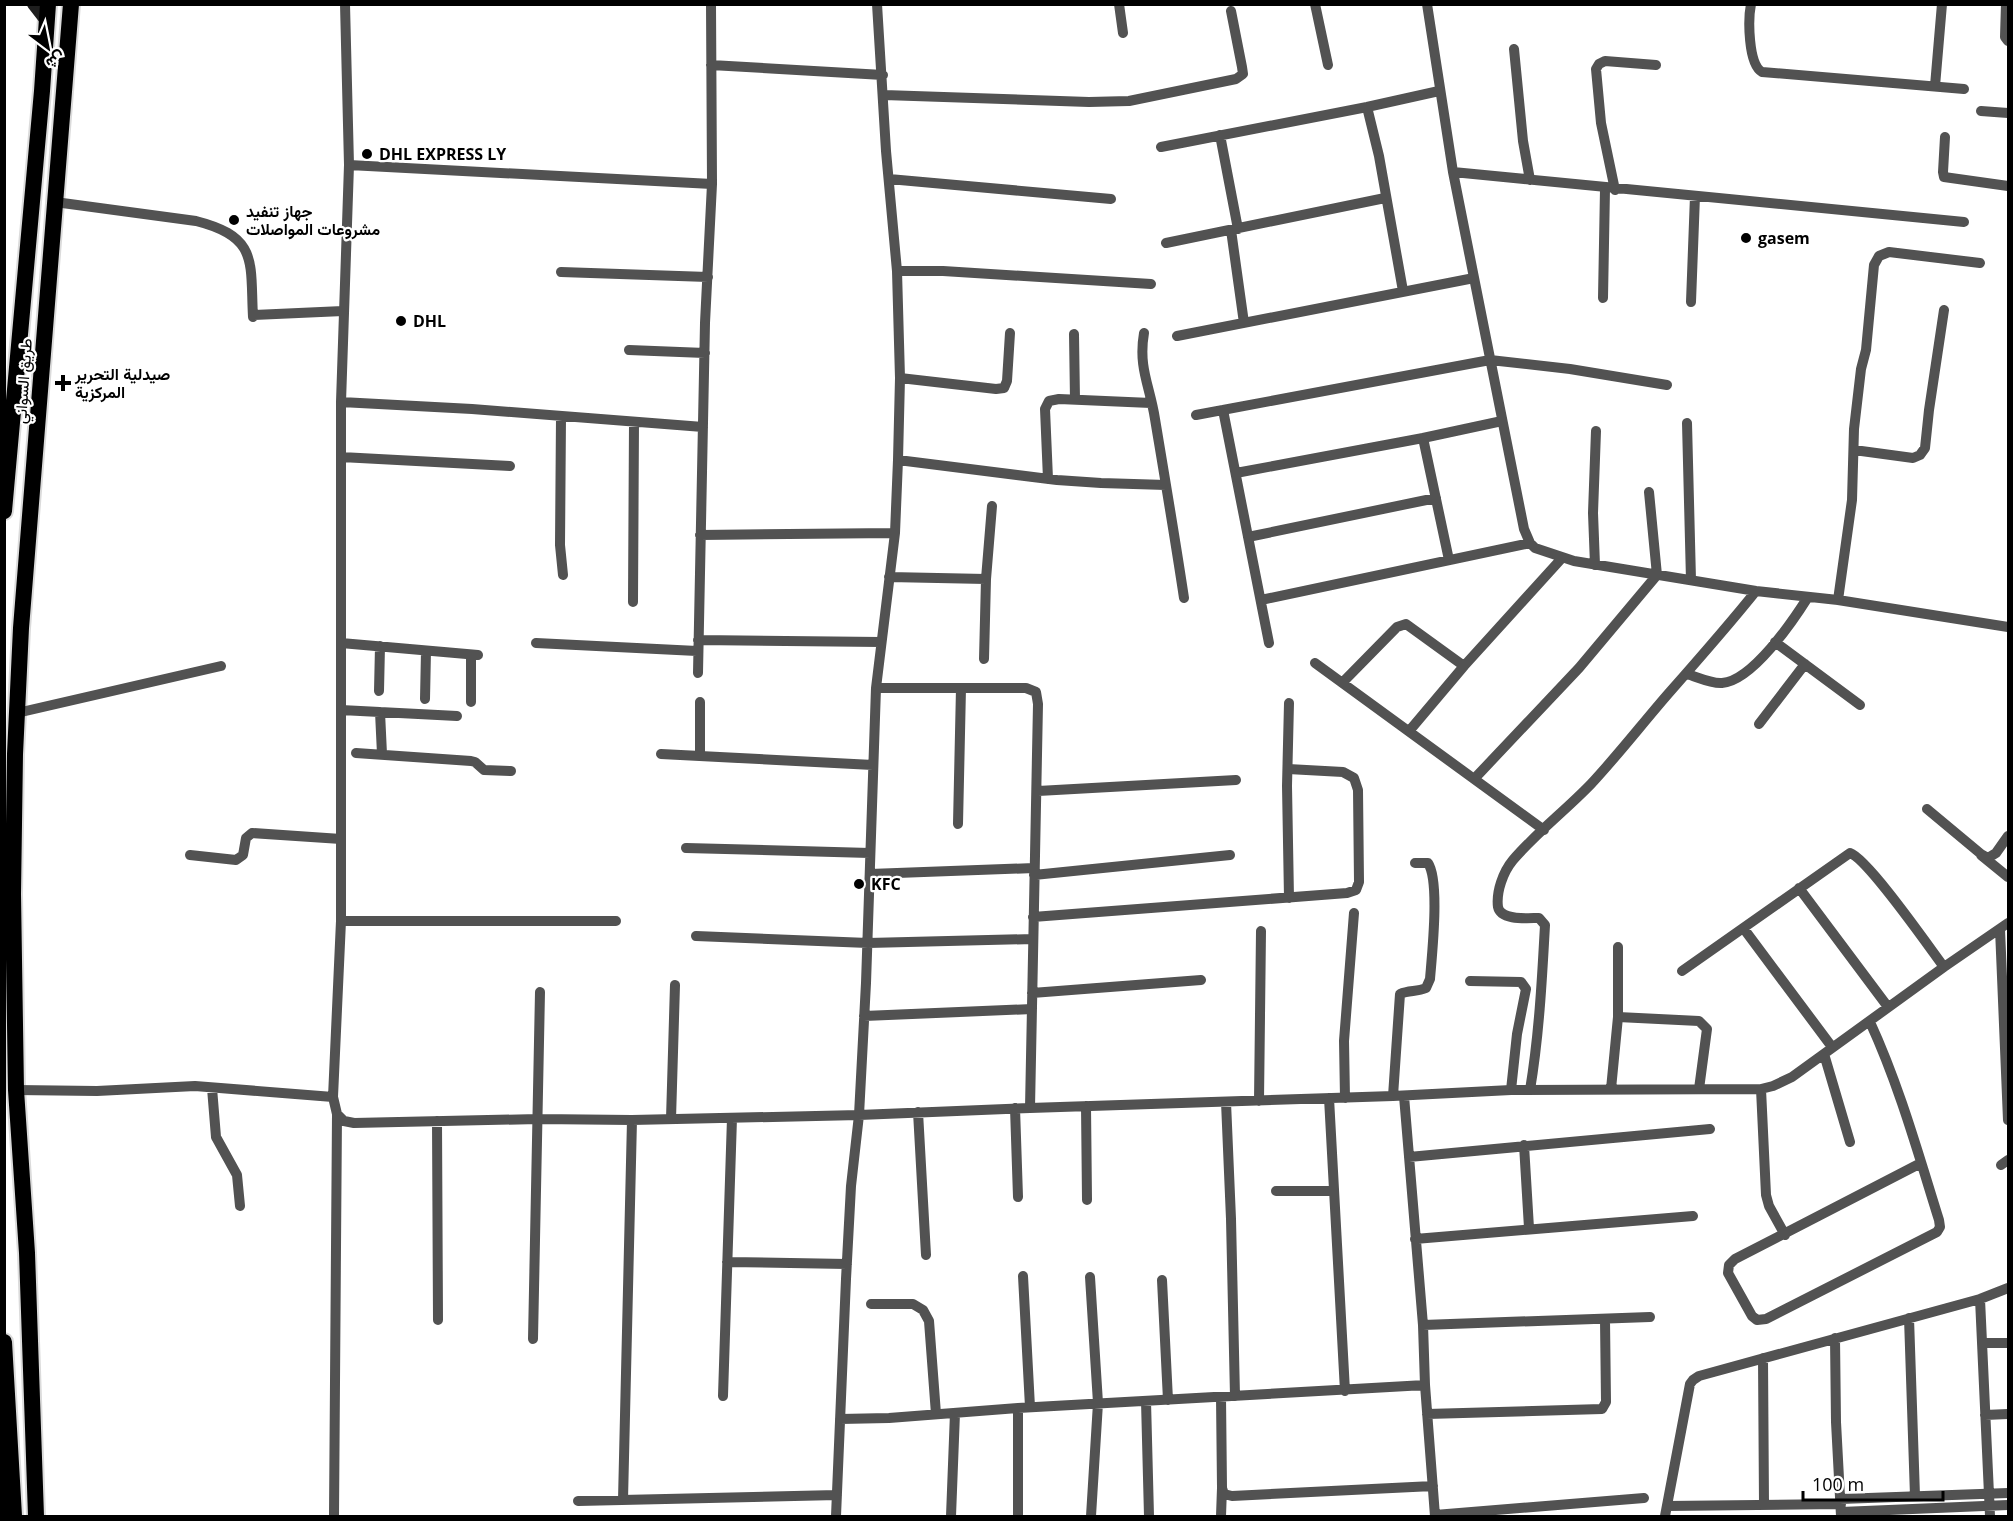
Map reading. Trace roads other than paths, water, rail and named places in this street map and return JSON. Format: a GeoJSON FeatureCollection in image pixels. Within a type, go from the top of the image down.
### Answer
{"type":"FeatureCollection","features":[{"type":"Feature","properties":{"kind":"highway","name":"طريق السواني"},"geometry":{"type":"LineString","coordinates":[[4,511],[42,102],[48,4]]}},
{"type":"Feature","properties":{"kind":"highway","name":"طريق السواني"},"geometry":{"type":"LineString","coordinates":[[36,1516],[27,1253],[16,1090],[9,897],[21,628],[71,4]]}},
{"type":"Feature","properties":{"kind":"highway"},"geometry":{"type":"LineString","coordinates":[[4,1342],[14,1516]]}},
{"type":"Feature","properties":{"kind":"main road"},"geometry":{"type":"LineString","coordinates":[[33,4],[46,22]]}},
{"type":"Feature","properties":{"kind":"street"},"geometry":{"type":"LineString","coordinates":[[334,1516],[336,1114],[333,1097],[341,921],[341,402],[349,165],[345,4]]}},
{"type":"Feature","properties":{"kind":"street"},"geometry":{"type":"LineString","coordinates":[[698,674],[705,353],[712,184],[711,4]]}},
{"type":"Feature","properties":{"kind":"street"},"geometry":{"type":"LineString","coordinates":[[836,1516],[851,1186],[859,1115],[868,943],[876,688],[895,533],[898,460],[900,378],[897,271],[877,4]]}},
{"type":"Feature","properties":{"kind":"street"},"geometry":{"type":"LineString","coordinates":[[1119,4],[1123,33]]}},
{"type":"Feature","properties":{"kind":"street"},"geometry":{"type":"LineString","coordinates":[[1315,4],[1328,65]]}},
{"type":"Feature","properties":{"kind":"street"},"geometry":{"type":"LineString","coordinates":[[1427,4],[1453,172],[1524,529],[1530,543],[1535,548],[1563,558],[1595,565],[1756,591],[1838,600],[2008,627]]}},
{"type":"Feature","properties":{"kind":"street"},"geometry":{"type":"LineString","coordinates":[[1751,4],[1749,17],[1752,53],[1755,65],[1762,72],[1964,89]]}},
{"type":"Feature","properties":{"kind":"street"},"geometry":{"type":"LineString","coordinates":[[1935,86],[1942,4]]}},
{"type":"Feature","properties":{"kind":"street"},"geometry":{"type":"LineString","coordinates":[[2006,4],[2005,37],[2008,41]]}},
{"type":"Feature","properties":{"kind":"street"},"geometry":{"type":"LineString","coordinates":[[884,95],[1089,102],[1128,101],[1236,79],[1242,74],[1242,68],[1231,11]]}},
{"type":"Feature","properties":{"kind":"street"},"geometry":{"type":"LineString","coordinates":[[1514,49],[1521,123],[1530,180]]}},
{"type":"Feature","properties":{"kind":"street"},"geometry":{"type":"LineString","coordinates":[[1603,298],[1610,189],[1596,69],[1605,61],[1656,65]]}},
{"type":"Feature","properties":{"kind":"street"},"geometry":{"type":"LineString","coordinates":[[711,65],[883,75]]}},
{"type":"Feature","properties":{"kind":"street"},"geometry":{"type":"LineString","coordinates":[[1161,147],[1439,91]]}},
{"type":"Feature","properties":{"kind":"street"},"geometry":{"type":"LineString","coordinates":[[1367,107],[1379,156],[1403,291]]}},
{"type":"Feature","properties":{"kind":"street"},"geometry":{"type":"LineString","coordinates":[[1981,111],[2008,113]]}},
{"type":"Feature","properties":{"kind":"street"},"geometry":{"type":"LineString","coordinates":[[1220,135],[1235,230],[1244,322]]}},
{"type":"Feature","properties":{"kind":"street"},"geometry":{"type":"LineString","coordinates":[[1946,137],[1944,177],[2008,186]]}},
{"type":"Feature","properties":{"kind":"street"},"geometry":{"type":"LineString","coordinates":[[349,165],[712,184]]}},
{"type":"Feature","properties":{"kind":"street"},"geometry":{"type":"LineString","coordinates":[[1453,172],[1964,222]]}},
{"type":"Feature","properties":{"kind":"street"},"geometry":{"type":"LineString","coordinates":[[889,178],[1111,199]]}},
{"type":"Feature","properties":{"kind":"street"},"geometry":{"type":"LineString","coordinates":[[1692,302],[1695,196]]}},
{"type":"Feature","properties":{"kind":"street"},"geometry":{"type":"LineString","coordinates":[[1166,243],[1385,198]]}},
{"type":"Feature","properties":{"kind":"street"},"geometry":{"type":"LineString","coordinates":[[55,202],[196,221],[215,226],[233,236],[245,249],[250,261],[253,316],[343,311]]}},
{"type":"Feature","properties":{"kind":"street"},"geometry":{"type":"LineString","coordinates":[[1838,600],[1852,500],[1854,429],[1867,339],[1874,265],[1879,256],[1889,252],[1980,262]]}},
{"type":"Feature","properties":{"kind":"street"},"geometry":{"type":"LineString","coordinates":[[897,271],[943,271],[1151,284]]}},
{"type":"Feature","properties":{"kind":"street"},"geometry":{"type":"LineString","coordinates":[[561,272],[708,277]]}},
{"type":"Feature","properties":{"kind":"street"},"geometry":{"type":"LineString","coordinates":[[1177,336],[1474,278]]}},
{"type":"Feature","properties":{"kind":"street"},"geometry":{"type":"LineString","coordinates":[[1854,450],[1913,458],[1920,455],[1925,448],[1944,310]]}},
{"type":"Feature","properties":{"kind":"street"},"geometry":{"type":"LineString","coordinates":[[900,378],[1004,388],[1007,381],[1010,333]]}},
{"type":"Feature","properties":{"kind":"street"},"geometry":{"type":"LineString","coordinates":[[1144,333],[1141,348],[1142,368],[1166,484],[1184,598]]}},
{"type":"Feature","properties":{"kind":"street"},"geometry":{"type":"LineString","coordinates":[[1074,334],[1075,400]]}},
{"type":"Feature","properties":{"kind":"street"},"geometry":{"type":"LineString","coordinates":[[629,350],[705,353]]}},
{"type":"Feature","properties":{"kind":"street"},"geometry":{"type":"LineString","coordinates":[[1196,415],[1490,360],[1570,369],[1667,385]]}},
{"type":"Feature","properties":{"kind":"street"},"geometry":{"type":"LineString","coordinates":[[1048,478],[1045,409],[1048,401],[1151,403]]}},
{"type":"Feature","properties":{"kind":"street"},"geometry":{"type":"LineString","coordinates":[[341,402],[703,427]]}},
{"type":"Feature","properties":{"kind":"street"},"geometry":{"type":"LineString","coordinates":[[1223,410],[1269,643]]}},
{"type":"Feature","properties":{"kind":"street"},"geometry":{"type":"LineString","coordinates":[[561,417],[560,545],[563,575]]}},
{"type":"Feature","properties":{"kind":"street"},"geometry":{"type":"LineString","coordinates":[[1236,473],[1502,421]]}},
{"type":"Feature","properties":{"kind":"street"},"geometry":{"type":"LineString","coordinates":[[633,602],[634,422]]}},
{"type":"Feature","properties":{"kind":"street"},"geometry":{"type":"LineString","coordinates":[[1687,423],[1691,580]]}},
{"type":"Feature","properties":{"kind":"street"},"geometry":{"type":"LineString","coordinates":[[1595,565],[1593,513],[1596,431]]}},
{"type":"Feature","properties":{"kind":"street"},"geometry":{"type":"LineString","coordinates":[[1423,438],[1449,560]]}},
{"type":"Feature","properties":{"kind":"street"},"geometry":{"type":"LineString","coordinates":[[341,457],[510,466]]}},
{"type":"Feature","properties":{"kind":"street"},"geometry":{"type":"LineString","coordinates":[[898,460],[1101,483],[1166,484]]}},
{"type":"Feature","properties":{"kind":"street"},"geometry":{"type":"LineString","coordinates":[[1475,778],[1579,668],[1658,575],[1649,492]]}},
{"type":"Feature","properties":{"kind":"street"},"geometry":{"type":"LineString","coordinates":[[1248,537],[1436,498]]}},
{"type":"Feature","properties":{"kind":"street"},"geometry":{"type":"LineString","coordinates":[[984,659],[986,579],[992,506]]}},
{"type":"Feature","properties":{"kind":"street"},"geometry":{"type":"LineString","coordinates":[[700,535],[895,533]]}},
{"type":"Feature","properties":{"kind":"street"},"geometry":{"type":"LineString","coordinates":[[1261,600],[1530,543]]}},
{"type":"Feature","properties":{"kind":"street"},"geometry":{"type":"LineString","coordinates":[[1410,730],[1464,666],[1563,558]]}},
{"type":"Feature","properties":{"kind":"street"},"geometry":{"type":"LineString","coordinates":[[889,577],[986,579]]}},
{"type":"Feature","properties":{"kind":"street"},"geometry":{"type":"LineString","coordinates":[[1530,1090],[1543,973],[1545,925],[1539,918],[1508,917],[1502,914],[1498,908],[1501,880],[1511,862],[1575,801],[1616,757],[1756,591]]}},
{"type":"Feature","properties":{"kind":"street"},"geometry":{"type":"LineString","coordinates":[[1687,674],[1720,684],[1737,679],[1776,642],[1808,597]]}},
{"type":"Feature","properties":{"kind":"street"},"geometry":{"type":"LineString","coordinates":[[1342,682],[1397,627],[1406,624],[1464,666]]}},
{"type":"Feature","properties":{"kind":"street"},"geometry":{"type":"LineString","coordinates":[[536,643],[697,645],[881,642]]}},
{"type":"Feature","properties":{"kind":"street"},"geometry":{"type":"LineString","coordinates":[[1776,642],[1860,705]]}},
{"type":"Feature","properties":{"kind":"street"},"geometry":{"type":"LineString","coordinates":[[341,643],[475,655],[471,702]]}},
{"type":"Feature","properties":{"kind":"street"},"geometry":{"type":"LineString","coordinates":[[380,646],[380,691]]}},
{"type":"Feature","properties":{"kind":"street"},"geometry":{"type":"LineString","coordinates":[[425,699],[426,651]]}},
{"type":"Feature","properties":{"kind":"street"},"geometry":{"type":"LineString","coordinates":[[1316,663],[1544,830]]}},
{"type":"Feature","properties":{"kind":"street"},"geometry":{"type":"LineString","coordinates":[[1759,724],[1805,664]]}},
{"type":"Feature","properties":{"kind":"street"},"geometry":{"type":"LineString","coordinates":[[17,712],[221,666]]}},
{"type":"Feature","properties":{"kind":"street"},"geometry":{"type":"LineString","coordinates":[[876,688],[1026,688],[1036,692],[1038,791],[1034,872],[1030,1108]]}},
{"type":"Feature","properties":{"kind":"street"},"geometry":{"type":"LineString","coordinates":[[958,824],[961,688]]}},
{"type":"Feature","properties":{"kind":"street"},"geometry":{"type":"LineString","coordinates":[[700,702],[700,756]]}},
{"type":"Feature","properties":{"kind":"street"},"geometry":{"type":"LineString","coordinates":[[1289,703],[1289,898]]}},
{"type":"Feature","properties":{"kind":"street"},"geometry":{"type":"LineString","coordinates":[[340,710],[458,716]]}},
{"type":"Feature","properties":{"kind":"street"},"geometry":{"type":"LineString","coordinates":[[380,712],[382,753]]}},
{"type":"Feature","properties":{"kind":"street"},"geometry":{"type":"LineString","coordinates":[[356,753],[382,753],[471,761],[484,770],[511,771]]}},
{"type":"Feature","properties":{"kind":"street"},"geometry":{"type":"LineString","coordinates":[[661,754],[873,765]]}},
{"type":"Feature","properties":{"kind":"street"},"geometry":{"type":"LineString","coordinates":[[1033,917],[1289,898],[1347,893],[1356,890],[1359,882],[1358,790],[1354,778],[1343,772],[1288,769]]}},
{"type":"Feature","properties":{"kind":"street"},"geometry":{"type":"LineString","coordinates":[[1038,791],[1236,780]]}},
{"type":"Feature","properties":{"kind":"street"},"geometry":{"type":"LineString","coordinates":[[1927,809],[2008,877]]}},
{"type":"Feature","properties":{"kind":"street"},"geometry":{"type":"LineString","coordinates":[[190,855],[236,860],[243,855],[246,837],[252,833],[341,839]]}},
{"type":"Feature","properties":{"kind":"street"},"geometry":{"type":"LineString","coordinates":[[1981,855],[1988,858],[1992,856],[2008,836]]}},
{"type":"Feature","properties":{"kind":"street"},"geometry":{"type":"LineString","coordinates":[[686,848],[870,853]]}},
{"type":"Feature","properties":{"kind":"street"},"geometry":{"type":"LineString","coordinates":[[870,874],[1034,872],[1230,855]]}},
{"type":"Feature","properties":{"kind":"street"},"geometry":{"type":"LineString","coordinates":[[1682,970],[1744,929],[1846,855],[1855,855],[1890,894],[1944,967]]}},
{"type":"Feature","properties":{"kind":"street"},"geometry":{"type":"LineString","coordinates":[[1415,863],[1428,863],[1432,869],[1434,893],[1430,979],[1426,988],[1400,994],[1398,1096],[1409,1157],[1423,1325],[1435,1516],[1644,1498]]}},
{"type":"Feature","properties":{"kind":"street"},"geometry":{"type":"LineString","coordinates":[[1799,888],[1888,1007]]}},
{"type":"Feature","properties":{"kind":"street"},"geometry":{"type":"LineString","coordinates":[[1345,1098],[1345,1010],[1354,913]]}},
{"type":"Feature","properties":{"kind":"street"},"geometry":{"type":"LineString","coordinates":[[341,921],[616,921]]}},
{"type":"Feature","properties":{"kind":"street"},"geometry":{"type":"LineString","coordinates":[[336,1114],[344,1121],[354,1123],[538,1119],[632,1120],[859,1115],[1511,1090],[1761,1089],[1792,1077],[2004,926]]}},
{"type":"Feature","properties":{"kind":"street"},"geometry":{"type":"LineString","coordinates":[[2004,926],[2008,1120]]}},
{"type":"Feature","properties":{"kind":"street"},"geometry":{"type":"LineString","coordinates":[[1744,929],[1828,1050],[1850,1142]]}},
{"type":"Feature","properties":{"kind":"street"},"geometry":{"type":"LineString","coordinates":[[1259,1101],[1261,931]]}},
{"type":"Feature","properties":{"kind":"street"},"geometry":{"type":"LineString","coordinates":[[696,936],[868,943],[1033,939]]}},
{"type":"Feature","properties":{"kind":"street"},"geometry":{"type":"LineString","coordinates":[[1611,1089],[1618,1017],[1618,947]]}},
{"type":"Feature","properties":{"kind":"street"},"geometry":{"type":"LineString","coordinates":[[1032,993],[1201,980]]}},
{"type":"Feature","properties":{"kind":"street"},"geometry":{"type":"LineString","coordinates":[[1470,981],[1521,982],[1526,989],[1517,1034],[1511,1090]]}},
{"type":"Feature","properties":{"kind":"street"},"geometry":{"type":"LineString","coordinates":[[671,1119],[675,985]]}},
{"type":"Feature","properties":{"kind":"street"},"geometry":{"type":"LineString","coordinates":[[533,1339],[540,992]]}},
{"type":"Feature","properties":{"kind":"street"},"geometry":{"type":"LineString","coordinates":[[864,1016],[1032,1008]]}},
{"type":"Feature","properties":{"kind":"street"},"geometry":{"type":"LineString","coordinates":[[1618,1017],[1698,1022],[1707,1029],[1700,1089]]}},
{"type":"Feature","properties":{"kind":"street"},"geometry":{"type":"LineString","coordinates":[[1870,1022],[1880,1043],[1921,1163],[1940,1227],[1937,1232],[1766,1319],[1757,1320],[1752,1316],[1728,1273],[1729,1265],[1736,1259],[1921,1163]]}},
{"type":"Feature","properties":{"kind":"street"},"geometry":{"type":"LineString","coordinates":[[16,1090],[97,1091],[195,1086],[333,1097]]}},
{"type":"Feature","properties":{"kind":"street"},"geometry":{"type":"LineString","coordinates":[[212,1088],[216,1137],[237,1174],[240,1206]]}},
{"type":"Feature","properties":{"kind":"street"},"geometry":{"type":"LineString","coordinates":[[1761,1089],[1766,1195],[1768,1206],[1785,1235]]}},
{"type":"Feature","properties":{"kind":"street"},"geometry":{"type":"LineString","coordinates":[[1329,1098],[1345,1390]]}},
{"type":"Feature","properties":{"kind":"street"},"geometry":{"type":"LineString","coordinates":[[1226,1102],[1235,1396]]}},
{"type":"Feature","properties":{"kind":"street"},"geometry":{"type":"LineString","coordinates":[[1086,1106],[1088,1200]]}},
{"type":"Feature","properties":{"kind":"street"},"geometry":{"type":"LineString","coordinates":[[1015,1108],[1018,1197]]}},
{"type":"Feature","properties":{"kind":"street"},"geometry":{"type":"LineString","coordinates":[[918,1112],[927,1255]]}},
{"type":"Feature","properties":{"kind":"street"},"geometry":{"type":"LineString","coordinates":[[723,1396],[732,1118]]}},
{"type":"Feature","properties":{"kind":"street"},"geometry":{"type":"LineString","coordinates":[[623,1500],[632,1120]]}},
{"type":"Feature","properties":{"kind":"street"},"geometry":{"type":"LineString","coordinates":[[437,1121],[438,1320]]}},
{"type":"Feature","properties":{"kind":"street"},"geometry":{"type":"LineString","coordinates":[[1409,1157],[1710,1130]]}},
{"type":"Feature","properties":{"kind":"street"},"geometry":{"type":"LineString","coordinates":[[1524,1145],[1529,1228]]}},
{"type":"Feature","properties":{"kind":"street"},"geometry":{"type":"LineString","coordinates":[[1276,1191],[1334,1191]]}},
{"type":"Feature","properties":{"kind":"street"},"geometry":{"type":"LineString","coordinates":[[1415,1239],[1693,1216]]}},
{"type":"Feature","properties":{"kind":"street"},"geometry":{"type":"LineString","coordinates":[[727,1262],[847,1264]]}},
{"type":"Feature","properties":{"kind":"street"},"geometry":{"type":"LineString","coordinates":[[1023,1276],[1030,1407]]}},
{"type":"Feature","properties":{"kind":"street"},"geometry":{"type":"LineString","coordinates":[[1090,1277],[1098,1403],[1091,1516]]}},
{"type":"Feature","properties":{"kind":"street"},"geometry":{"type":"LineString","coordinates":[[1162,1280],[1168,1400]]}},
{"type":"Feature","properties":{"kind":"street"},"geometry":{"type":"LineString","coordinates":[[2008,1288],[1980,1299],[1699,1376],[1690,1384],[1666,1511],[1764,1506],[1915,1513],[1989,1511],[2008,1505]]}},
{"type":"Feature","properties":{"kind":"street"},"geometry":{"type":"LineString","coordinates":[[1980,1299],[1989,1511]]}},
{"type":"Feature","properties":{"kind":"street"},"geometry":{"type":"LineString","coordinates":[[872,1304],[913,1304],[922,1310],[929,1321],[936,1414]]}},
{"type":"Feature","properties":{"kind":"street"},"geometry":{"type":"LineString","coordinates":[[1423,1325],[1650,1317]]}},
{"type":"Feature","properties":{"kind":"street"},"geometry":{"type":"LineString","coordinates":[[1909,1318],[1915,1496]]}},
{"type":"Feature","properties":{"kind":"street"},"geometry":{"type":"LineString","coordinates":[[1427,1414],[1602,1409],[1606,1402],[1605,1320]]}},
{"type":"Feature","properties":{"kind":"street"},"geometry":{"type":"LineString","coordinates":[[1835,1338],[1836,1422],[1841,1508]]}},
{"type":"Feature","properties":{"kind":"street"},"geometry":{"type":"LineString","coordinates":[[1982,1343],[2008,1342]]}},
{"type":"Feature","properties":{"kind":"street"},"geometry":{"type":"LineString","coordinates":[[1763,1358],[1764,1506]]}},
{"type":"Feature","properties":{"kind":"street"},"geometry":{"type":"LineString","coordinates":[[840,1419],[889,1418],[1030,1407],[1425,1385]]}},
{"type":"Feature","properties":{"kind":"street"},"geometry":{"type":"LineString","coordinates":[[1221,1397],[1221,1516]]}},
{"type":"Feature","properties":{"kind":"street"},"geometry":{"type":"LineString","coordinates":[[1146,1401],[1149,1516]]}},
{"type":"Feature","properties":{"kind":"street"},"geometry":{"type":"LineString","coordinates":[[1018,1408],[1018,1516]]}},
{"type":"Feature","properties":{"kind":"street"},"geometry":{"type":"LineString","coordinates":[[951,1516],[955,1413]]}},
{"type":"Feature","properties":{"kind":"street"},"geometry":{"type":"LineString","coordinates":[[1985,1414],[2008,1414]]}},
{"type":"Feature","properties":{"kind":"street"},"geometry":{"type":"LineString","coordinates":[[1222,1488],[1224,1494],[1232,1497],[1433,1486]]}},
{"type":"Feature","properties":{"kind":"street"},"geometry":{"type":"LineString","coordinates":[[1841,1508],[1915,1496],[2008,1493]]}},
{"type":"Feature","properties":{"kind":"street"},"geometry":{"type":"LineString","coordinates":[[578,1501],[837,1495]]}},
{"type":"Feature","properties":{"kind":"place","name":"DHL EXPRESS LY"},"geometry":{"type":"Point","coordinates":[367,154]}},
{"type":"Feature","properties":{"kind":"place","name":"جهاز تنفيد مشروعات المواصلات"},"geometry":{"type":"Point","coordinates":[234,220]}},
{"type":"Feature","properties":{"kind":"place","name":"gasem"},"geometry":{"type":"Point","coordinates":[1746,238]}},
{"type":"Feature","properties":{"kind":"place","name":"DHL"},"geometry":{"type":"Point","coordinates":[401,321]}},
{"type":"Feature","properties":{"kind":"place","name":"صيدلية التحرير المركزية"},"geometry":{"type":"Point","coordinates":[63,383]}},
{"type":"Feature","properties":{"kind":"place","name":"KFC"},"geometry":{"type":"Point","coordinates":[859,884]}}]}
